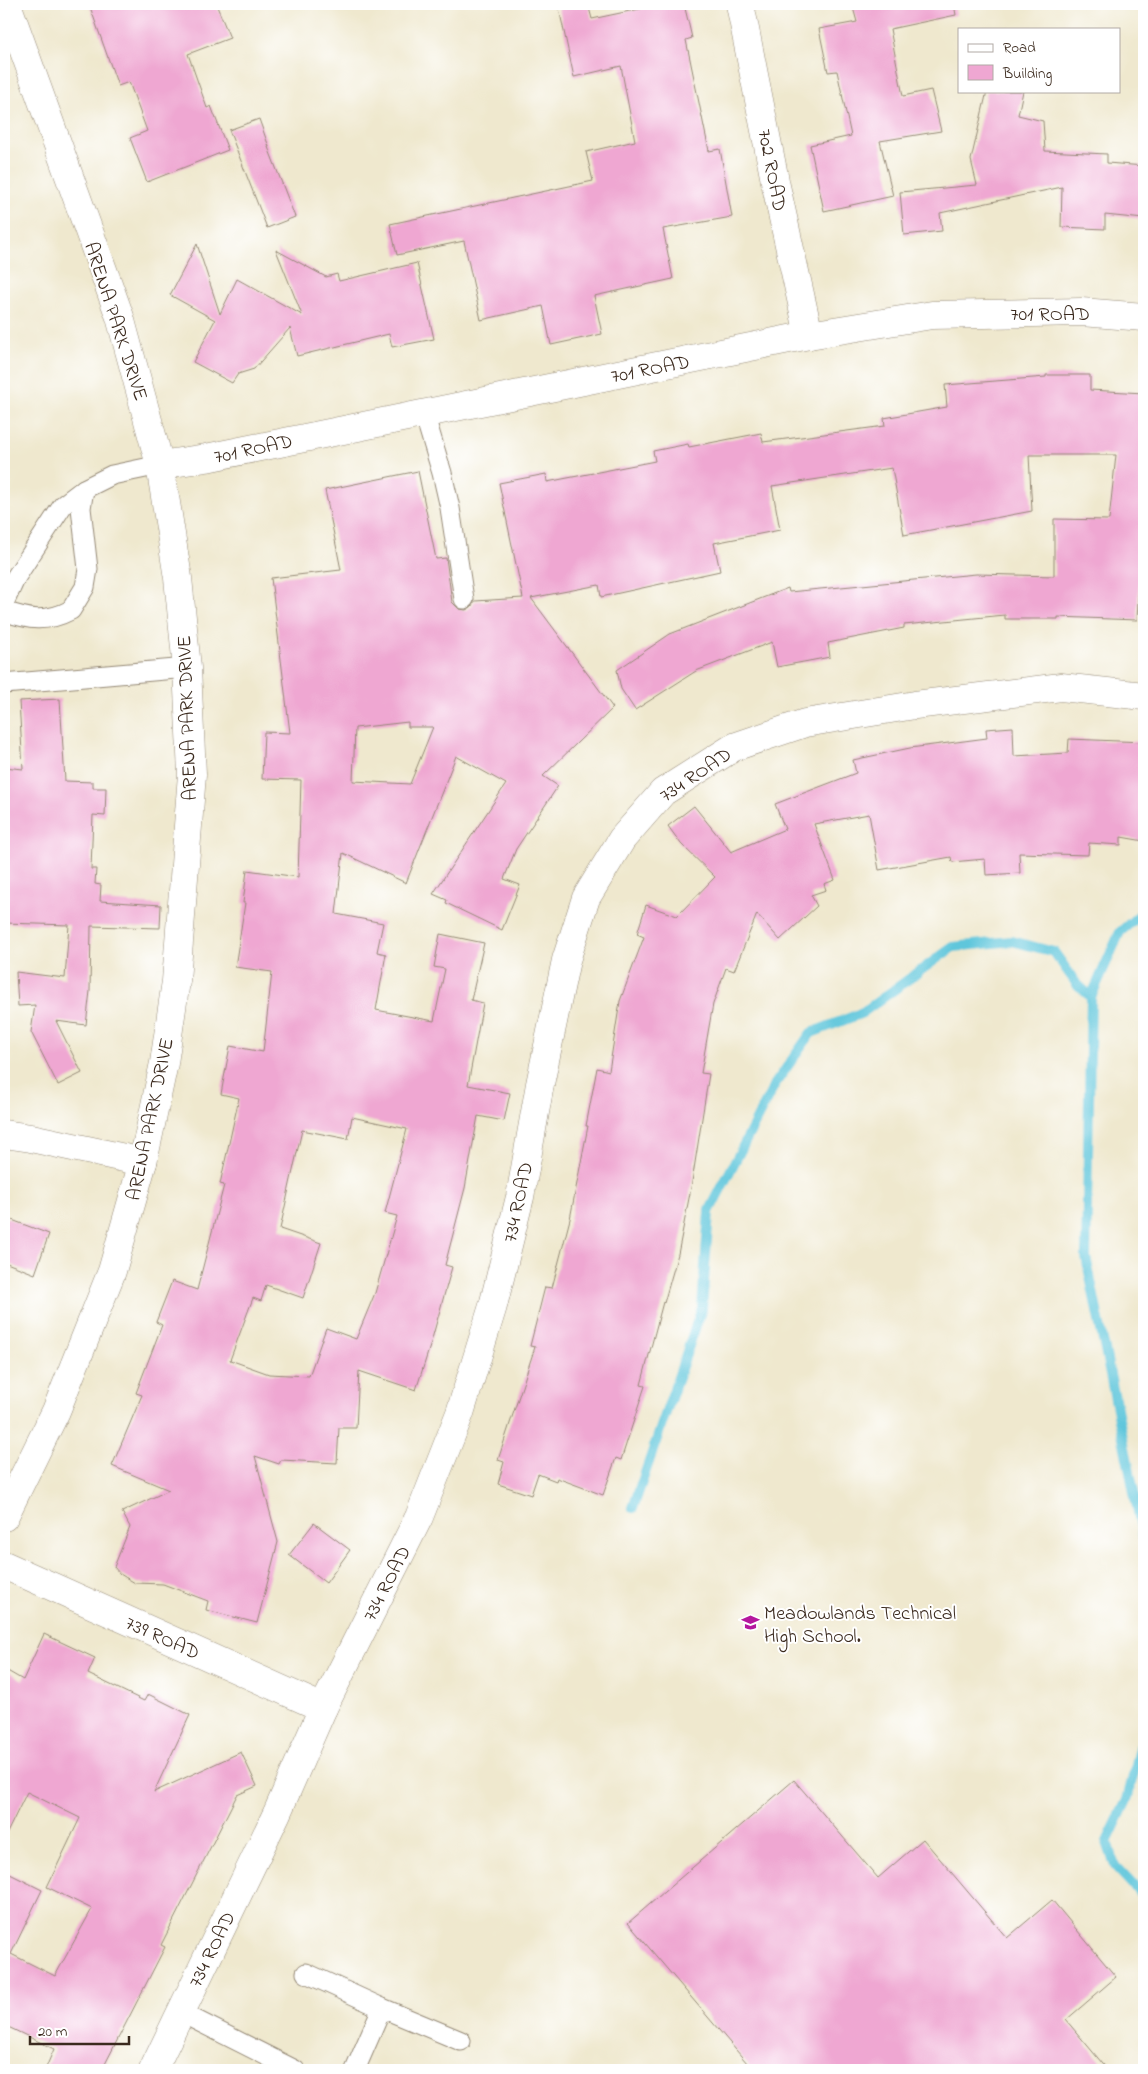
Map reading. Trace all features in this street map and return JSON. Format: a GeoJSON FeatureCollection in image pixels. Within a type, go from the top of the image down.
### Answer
{"type":"FeatureCollection","features":[{"type":"Feature","properties":{"kind":"street","name":"ARENA PARK DRIVE"},"geometry":{"type":"LineString","coordinates":[[4,1517],[56,1411],[112,1271],[143,1162],[164,1063],[176,981],[192,774],[187,668],[178,578],[160,465],[120,317],[7,4]]}},
{"type":"Feature","properties":{"kind":"street","name":"702 ROAD"},"geometry":{"type":"LineString","coordinates":[[740,4],[776,186],[809,335]]}},
{"type":"Feature","properties":{"kind":"street","name":"701 ROAD"},"geometry":{"type":"LineString","coordinates":[[160,465],[206,458],[809,335],[932,315],[1081,312],[1144,316]]}},
{"type":"Feature","properties":{"kind":"street","name":"734 ROAD"},"geometry":{"type":"LineString","coordinates":[[152,2070],[277,1813],[323,1708],[419,1517],[460,1413],[493,1306],[520,1197],[540,1084],[566,960],[586,898],[622,840],[663,792],[734,746],[805,723],[915,705],[1061,687],[1144,696]]}},
{"type":"Feature","properties":{"kind":"street"},"geometry":{"type":"LineString","coordinates":[[4,1134],[143,1162]]}},
{"type":"Feature","properties":{"kind":"street","name":"739 ROAD"},"geometry":{"type":"LineString","coordinates":[[4,1565],[323,1708]]}},
{"type":"Feature","properties":{"kind":"lane"},"geometry":{"type":"LineString","coordinates":[[424,413],[448,499],[464,599]]}},
{"type":"Feature","properties":{"kind":"lane"},"geometry":{"type":"LineString","coordinates":[[4,603],[16,577],[63,505],[84,489],[112,475],[160,465]]}},
{"type":"Feature","properties":{"kind":"lane"},"geometry":{"type":"LineString","coordinates":[[4,611],[25,619],[44,620],[71,610],[84,587],[88,568],[81,508],[84,489]]}},
{"type":"Feature","properties":{"kind":"lane"},"geometry":{"type":"LineString","coordinates":[[4,684],[187,668]]}},
{"type":"Feature","properties":{"kind":"lane"},"geometry":{"type":"LineString","coordinates":[[306,1973],[461,2042]]}},
{"type":"Feature","properties":{"kind":"lane"},"geometry":{"type":"LineString","coordinates":[[361,2068],[382,2008]]}},
{"type":"Feature","properties":{"kind":"lane"},"geometry":{"type":"LineString","coordinates":[[180,2012],[296,2070]]}},
{"type":"Feature","properties":{"kind":"building"},"geometry":{"type":"Polygon","coordinates":[[[89,4],[216,4],[230,38],[188,54],[207,108],[211,106],[228,150],[147,182],[130,138],[147,131],[129,82],[118,86],[89,4]]]}},
{"type":"Feature","properties":{"kind":"building"},"geometry":{"type":"Polygon","coordinates":[[[558,4],[588,4],[592,19],[663,4],[684,4],[692,38],[686,40],[709,151],[720,149],[732,217],[663,229],[673,279],[594,296],[602,334],[551,345],[543,306],[481,320],[464,241],[397,255],[390,224],[593,181],[586,152],[635,141],[621,66],[574,77],[558,4]]]}},
{"type":"Feature","properties":{"kind":"building"},"geometry":{"type":"Polygon","coordinates":[[[852,4],[954,4],[956,15],[890,29],[903,96],[931,90],[941,131],[880,141],[893,196],[824,211],[810,145],[851,136],[837,71],[828,72],[819,29],[857,22],[852,4]]]}},
{"type":"Feature","properties":{"kind":"building"},"geometry":{"type":"Polygon","coordinates":[[[987,92],[1023,92],[1018,115],[1043,121],[1045,151],[1107,154],[1107,163],[1144,166],[1144,219],[1105,215],[1105,229],[1061,227],[1062,187],[940,213],[942,231],[904,235],[900,192],[977,185],[971,160],[987,92]]]}},
{"type":"Feature","properties":{"kind":"building"},"geometry":{"type":"Polygon","coordinates":[[[259,119],[295,217],[267,228],[229,130],[259,119]]]}},
{"type":"Feature","properties":{"kind":"building"},"geometry":{"type":"Polygon","coordinates":[[[197,244],[220,314],[237,279],[302,315],[276,250],[326,277],[337,274],[339,281],[417,263],[434,339],[392,347],[389,334],[297,356],[290,328],[254,369],[238,374],[232,383],[193,362],[215,320],[170,295],[197,244]]]}},
{"type":"Feature","properties":{"kind":"building"},"geometry":{"type":"Polygon","coordinates":[[[1046,375],[1090,375],[1090,390],[1144,393],[1144,560],[1140,560],[1137,620],[1058,617],[1058,619],[1005,619],[1005,615],[904,625],[904,628],[828,643],[830,657],[777,667],[772,642],[696,671],[635,710],[621,689],[617,670],[670,634],[788,588],[789,592],[976,574],[1054,576],[1054,519],[1109,520],[1116,455],[1029,455],[1032,511],[904,535],[892,468],[772,486],[780,530],[714,543],[720,571],[601,597],[599,585],[531,598],[613,708],[543,776],[558,786],[516,849],[504,879],[520,885],[502,930],[446,903],[447,900],[433,894],[506,784],[456,756],[406,883],[343,853],[336,914],[383,923],[377,952],[386,954],[376,1010],[434,1021],[445,969],[434,967],[440,934],[484,943],[471,1000],[483,1003],[468,1085],[510,1093],[504,1121],[478,1116],[465,1188],[445,1265],[452,1267],[416,1390],[359,1371],[356,1428],[339,1428],[337,1463],[281,1460],[279,1464],[255,1456],[278,1542],[257,1623],[206,1610],[208,1601],[163,1584],[135,1583],[120,1574],[114,1567],[130,1527],[122,1512],[169,1490],[112,1466],[142,1395],[136,1393],[162,1325],[156,1322],[172,1281],[197,1290],[224,1185],[220,1184],[239,1098],[221,1094],[230,1046],[263,1052],[272,972],[235,967],[245,903],[243,903],[247,870],[298,877],[301,780],[262,779],[264,732],[290,733],[271,578],[341,570],[325,490],[418,471],[436,559],[446,558],[452,602],[459,609],[466,610],[475,601],[523,598],[499,483],[546,474],[547,482],[655,461],[653,451],[688,444],[689,447],[761,433],[763,442],[885,426],[884,418],[947,407],[945,385],[1046,377],[1046,375]],[[408,722],[355,728],[353,781],[410,784],[433,727],[408,727],[408,722]],[[352,1117],[348,1139],[302,1130],[280,1229],[321,1243],[303,1298],[266,1285],[261,1301],[253,1298],[230,1360],[269,1374],[309,1376],[326,1328],[356,1339],[375,1293],[397,1216],[385,1213],[407,1129],[352,1117]]]}},
{"type":"Feature","properties":{"kind":"building"},"geometry":{"type":"Polygon","coordinates":[[[60,699],[65,781],[93,782],[93,788],[106,788],[105,816],[93,815],[91,869],[96,869],[95,884],[101,885],[100,901],[161,905],[160,928],[91,926],[90,991],[86,1025],[56,1021],[82,1073],[58,1085],[31,1032],[35,1005],[18,1006],[16,972],[65,978],[69,925],[4,923],[4,767],[23,769],[19,701],[60,699]]]}},
{"type":"Feature","properties":{"kind":"building"},"geometry":{"type":"Polygon","coordinates":[[[1013,727],[1014,756],[1068,753],[1069,739],[1144,742],[1144,841],[1121,837],[1121,845],[1089,843],[1088,855],[1019,853],[1020,873],[986,875],[985,859],[952,862],[951,857],[879,870],[869,814],[814,824],[835,880],[824,884],[826,890],[811,895],[817,906],[780,940],[757,914],[734,971],[726,968],[713,1004],[701,1073],[709,1074],[691,1188],[678,1254],[641,1385],[645,1386],[621,1460],[616,1458],[603,1495],[557,1478],[556,1481],[538,1474],[531,1495],[498,1484],[504,1462],[498,1460],[535,1347],[530,1346],[545,1287],[552,1288],[570,1219],[597,1068],[609,1071],[620,1001],[644,937],[637,934],[646,905],[677,916],[715,877],[681,844],[668,826],[694,806],[731,852],[785,829],[775,804],[856,773],[853,760],[910,748],[987,738],[986,729],[1013,727]]]}},
{"type":"Feature","properties":{"kind":"building"},"geometry":{"type":"Polygon","coordinates":[[[4,1217],[49,1234],[35,1274],[4,1262],[4,1217]]]}},
{"type":"Feature","properties":{"kind":"building"},"geometry":{"type":"Polygon","coordinates":[[[314,1523],[350,1550],[326,1583],[289,1555],[314,1523]]]}},
{"type":"Feature","properties":{"kind":"building"},"geometry":{"type":"Polygon","coordinates":[[[44,1634],[95,1658],[88,1674],[144,1701],[148,1694],[190,1715],[154,1792],[241,1752],[257,1786],[237,1795],[161,1945],[165,1947],[102,2070],[45,2070],[54,2049],[4,2025],[4,1871],[42,1890],[11,1954],[55,1976],[92,1909],[47,1887],[80,1818],[27,1792],[4,1839],[4,1669],[23,1680],[44,1634]]]}},
{"type":"Feature","properties":{"kind":"building"},"geometry":{"type":"Polygon","coordinates":[[[794,1780],[878,1878],[923,1839],[1007,1938],[1052,1900],[1116,1977],[1066,2020],[1108,2070],[753,2070],[628,1923],[794,1780]]]}},
{"type":"Feature","properties":{"kind":"waterway"},"geometry":{"type":"LineString","coordinates":[[1144,911],[1120,932],[1091,997],[1086,1257],[1144,1541]]}},
{"type":"Feature","properties":{"kind":"waterway"},"geometry":{"type":"LineString","coordinates":[[633,1508],[702,1308],[709,1212],[775,1084],[811,1033],[862,1013],[953,947],[1012,941],[1054,952],[1076,983],[1091,997]]}},
{"type":"Feature","properties":{"kind":"waterway"},"geometry":{"type":"LineString","coordinates":[[1144,1733],[1127,1800],[1107,1842],[1115,1866],[1144,1897]]}},
{"type":"Feature","properties":{"kind":"place","name":"Meadowlands Technical High School."},"geometry":{"type":"Point","coordinates":[750,1623]}}]}
